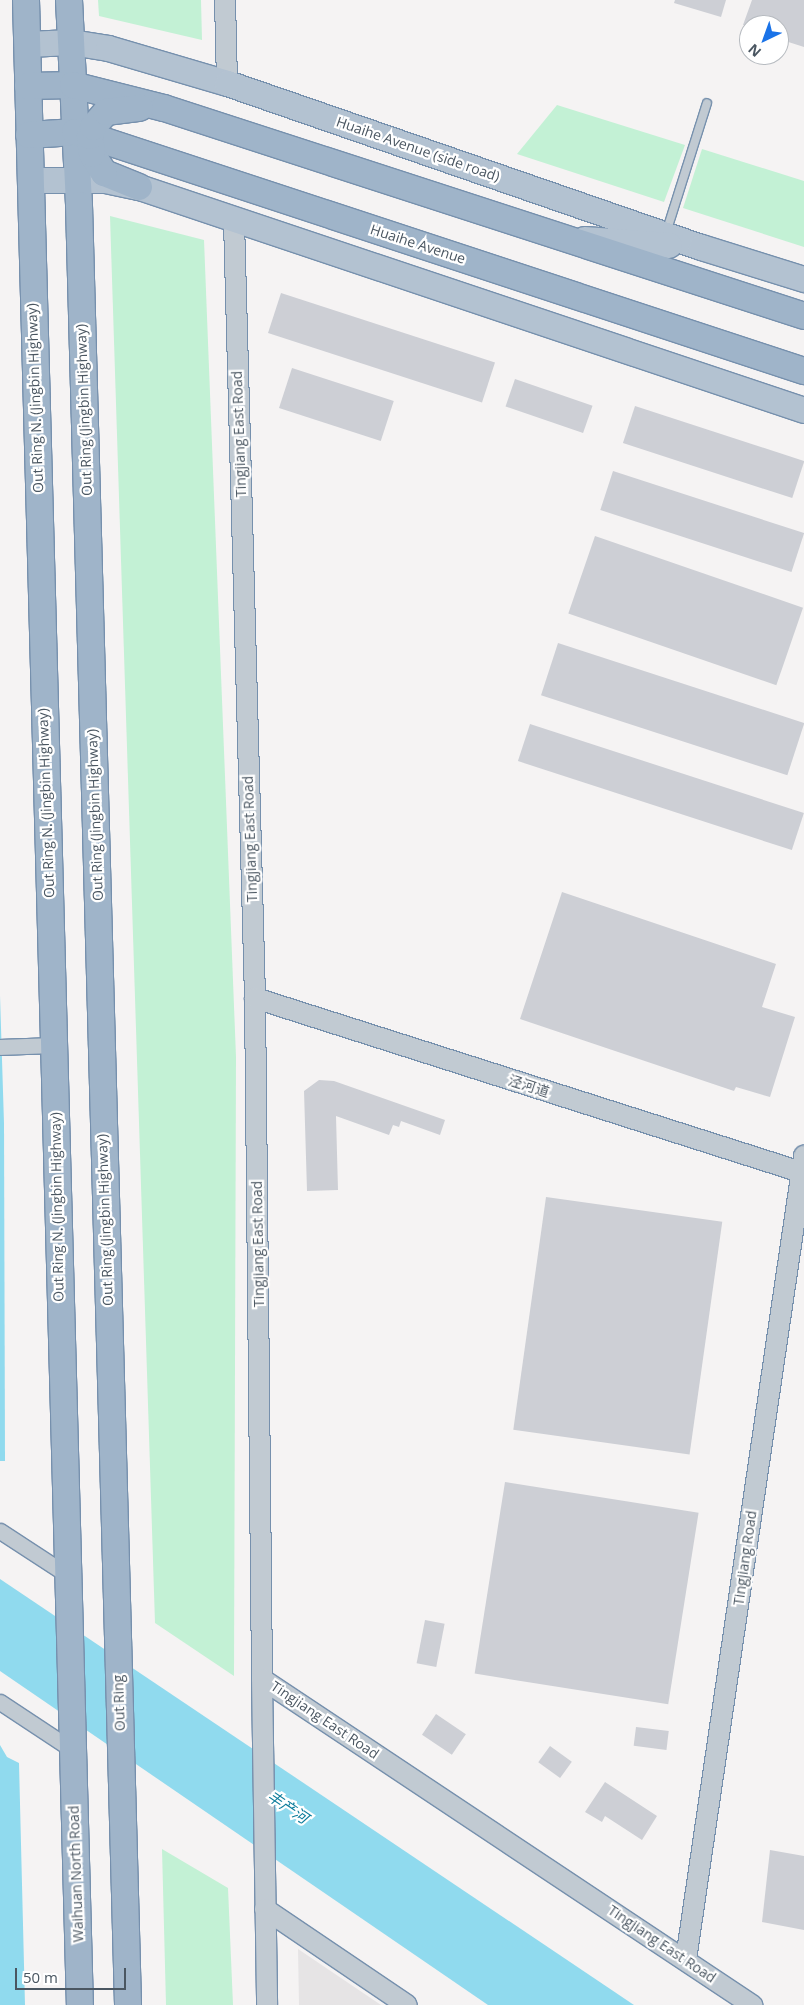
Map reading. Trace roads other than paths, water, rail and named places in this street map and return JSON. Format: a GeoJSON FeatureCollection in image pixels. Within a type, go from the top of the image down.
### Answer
{"type":"FeatureCollection","features":[{"type":"Feature","properties":{"kind":"highway","name":"Out Ring N. (Jingbin Highway)"},"geometry":{"type":"LineString","coordinates":[[26,0],[71,1746]]}},
{"type":"Feature","properties":{"kind":"highway","name":"Out Ring (Jingbin Highway)"},"geometry":{"type":"LineString","coordinates":[[69,0],[73,85],[83,134],[76,179],[116,1630]]}},
{"type":"Feature","properties":{"kind":"highway"},"geometry":{"type":"LineString","coordinates":[[28,86],[73,85],[164,108],[570,238],[804,316]]}},
{"type":"Feature","properties":{"kind":"highway"},"geometry":{"type":"LineString","coordinates":[[139,188],[104,173],[92,154],[83,134],[110,110],[164,108]]}},
{"type":"Feature","properties":{"kind":"highway","name":"Huaihe Avenue"},"geometry":{"type":"LineString","coordinates":[[29,135],[83,134],[804,371]]}},
{"type":"Feature","properties":{"kind":"highway","name":"Out Ring"},"geometry":{"type":"LineString","coordinates":[[116,1630],[128,2005]]}},
{"type":"Feature","properties":{"kind":"highway","name":"Waihuan North Road"},"geometry":{"type":"LineString","coordinates":[[71,1746],[80,2005]]}},
{"type":"Feature","properties":{"kind":"main road","name":"Huaihe Avenue (side road)"},"geometry":{"type":"LineString","coordinates":[[27,44],[71,42],[108,48],[228,83],[701,247],[804,279]]}},
{"type":"Feature","properties":{"kind":"main road"},"geometry":{"type":"LineString","coordinates":[[30,180],[76,179],[139,188],[804,410]]}},
{"type":"Feature","properties":{"kind":"main road"},"geometry":{"type":"LineString","coordinates":[[570,238],[701,247]]}},
{"type":"Feature","properties":{"kind":"street"},"geometry":{"type":"LineString","coordinates":[[225,0],[228,83]]}},
{"type":"Feature","properties":{"kind":"street","name":"Tingjiang East Road"},"geometry":{"type":"LineString","coordinates":[[234,221],[255,998],[262,1679],[686,1959],[752,2005]]}},
{"type":"Feature","properties":{"kind":"street","name":"泾河道"},"geometry":{"type":"LineString","coordinates":[[255,998],[803,1167]]}},
{"type":"Feature","properties":{"kind":"street"},"geometry":{"type":"LineString","coordinates":[[4,1046],[53,1045]]}},
{"type":"Feature","properties":{"kind":"street","name":"Tingjiang Road"},"geometry":{"type":"LineString","coordinates":[[686,1959],[803,1167]]}},
{"type":"Feature","properties":{"kind":"street"},"geometry":{"type":"LineString","coordinates":[[0,1531],[66,1574]]}},
{"type":"Feature","properties":{"kind":"street"},"geometry":{"type":"LineString","coordinates":[[262,1679],[266,2005]]}},
{"type":"Feature","properties":{"kind":"street"},"geometry":{"type":"LineString","coordinates":[[0,1702],[71,1746]]}},
{"type":"Feature","properties":{"kind":"street"},"geometry":{"type":"LineString","coordinates":[[264,1909],[407,2005]]}},
{"type":"Feature","properties":{"kind":"lane"},"geometry":{"type":"LineString","coordinates":[[665,234],[707,103]]}},
{"type":"Feature","properties":{"kind":"water"},"geometry":{"type":"Polygon","coordinates":[[[0,996],[4,1123],[5,1461],[0,1461],[0,996]]]}},
{"type":"Feature","properties":{"kind":"water","name":"丰产河"},"geometry":{"type":"Polygon","coordinates":[[[0,1579],[634,2005],[488,2005],[0,1671],[0,1579]]]}},
{"type":"Feature","properties":{"kind":"water"},"geometry":{"type":"Polygon","coordinates":[[[0,1745],[7,1757],[19,1763],[25,2005],[0,2005],[0,1745]]]}}]}
